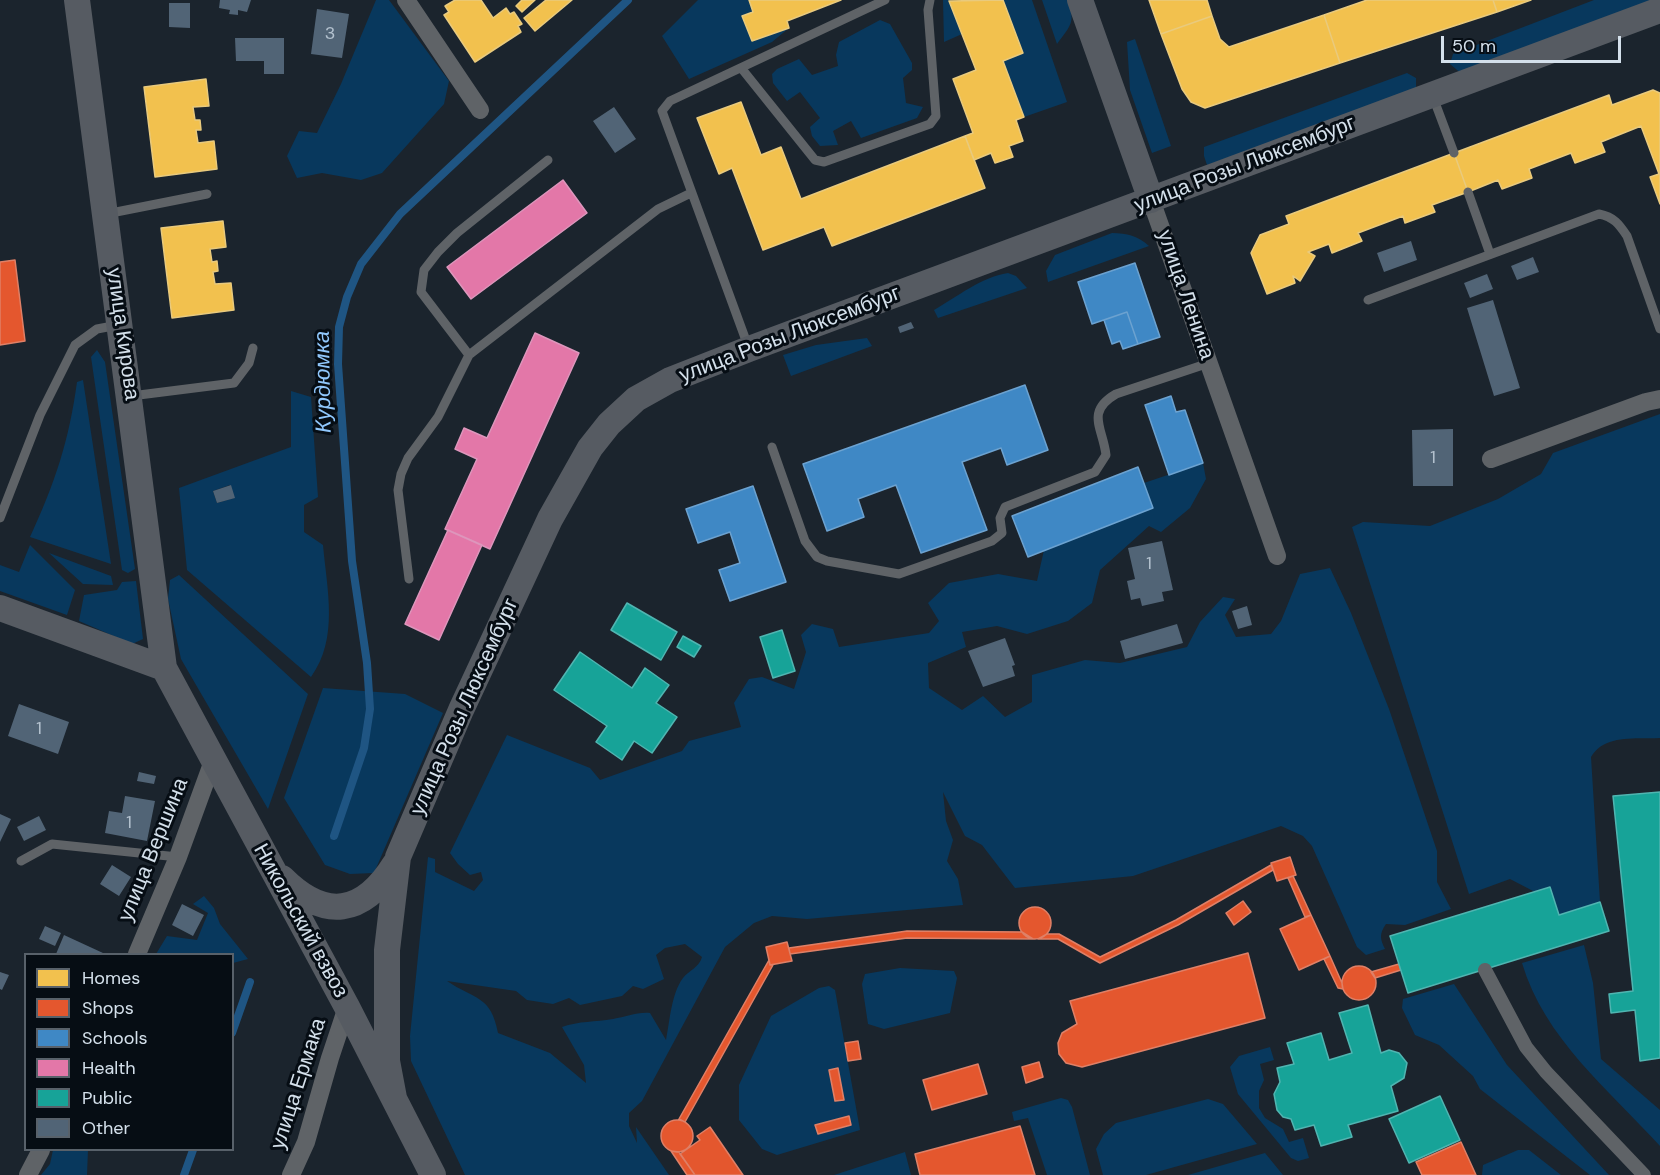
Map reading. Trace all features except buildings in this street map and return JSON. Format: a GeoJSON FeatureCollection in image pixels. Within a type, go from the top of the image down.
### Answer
{"type":"FeatureCollection","features":[{"type":"Feature","properties":{"kind":"main road","name":"улица Кирова"},"geometry":{"type":"LineString","coordinates":[[77,0],[164,668]]}},
{"type":"Feature","properties":{"kind":"main road","name":"улица Ленина"},"geometry":{"type":"LineString","coordinates":[[1080,0],[1151,200]]}},
{"type":"Feature","properties":{"kind":"main road","name":"улица Розы Люксембург"},"geometry":{"type":"LineString","coordinates":[[394,1098],[387,1061],[387,950],[398,857],[545,529],[590,448],[609,424],[636,399],[670,380],[748,349],[1660,10]]}},
{"type":"Feature","properties":{"kind":"main road"},"geometry":{"type":"LineString","coordinates":[[0,608],[164,668]]}},
{"type":"Feature","properties":{"kind":"main road","name":"Никольский взвоз"},"geometry":{"type":"LineString","coordinates":[[164,668],[347,1007],[433,1175]]}},
{"type":"Feature","properties":{"kind":"main road"},"geometry":{"type":"LineString","coordinates":[[267,859],[299,893],[321,905],[334,907],[359,903],[373,893],[398,857]]}},
{"type":"Feature","properties":{"kind":"street"},"geometry":{"type":"LineString","coordinates":[[406,0],[480,110]]}},
{"type":"Feature","properties":{"kind":"street","name":"улица Ленина"},"geometry":{"type":"LineString","coordinates":[[1151,200],[1277,556]]}},
{"type":"Feature","properties":{"kind":"street"},"geometry":{"type":"LineString","coordinates":[[1491,459],[1646,402],[1660,399]]}},
{"type":"Feature","properties":{"kind":"street","name":"улица Вершина"},"geometry":{"type":"LineString","coordinates":[[137,953],[178,857],[213,761]]}},
{"type":"Feature","properties":{"kind":"street"},"geometry":{"type":"LineString","coordinates":[[1485,970],[1526,1047],[1546,1072],[1644,1175]]}},
{"type":"Feature","properties":{"kind":"street","name":"улица Ермака"},"geometry":{"type":"LineString","coordinates":[[291,1175],[306,1142],[347,1007]]}},
{"type":"Feature","properties":{"kind":"street"},"geometry":{"type":"LineString","coordinates":[[28,1175],[40,1151]]}},
{"type":"Feature","properties":{"kind":"lane"},"geometry":{"type":"LineString","coordinates":[[748,349],[662,111],[670,101],[885,0]]}},
{"type":"Feature","properties":{"kind":"lane"},"geometry":{"type":"LineString","coordinates":[[742,69],[815,160],[824,162],[930,124],[936,116],[928,10],[930,0]]}},
{"type":"Feature","properties":{"kind":"lane"},"geometry":{"type":"LineString","coordinates":[[1432,95],[1454,153]]}},
{"type":"Feature","properties":{"kind":"lane"},"geometry":{"type":"LineString","coordinates":[[469,355],[421,292],[424,270],[457,233],[548,160]]}},
{"type":"Feature","properties":{"kind":"lane"},"geometry":{"type":"LineString","coordinates":[[1468,192],[1490,254]]}},
{"type":"Feature","properties":{"kind":"lane"},"geometry":{"type":"LineString","coordinates":[[409,579],[399,490],[401,474],[408,458],[438,417],[469,355],[658,209],[691,193]]}},
{"type":"Feature","properties":{"kind":"lane"},"geometry":{"type":"LineString","coordinates":[[106,214],[207,194]]}},
{"type":"Feature","properties":{"kind":"lane"},"geometry":{"type":"LineString","coordinates":[[1368,300],[1599,214],[1610,216],[1619,223],[1627,236],[1660,329]]}},
{"type":"Feature","properties":{"kind":"lane"},"geometry":{"type":"LineString","coordinates":[[0,518],[40,415],[75,345],[97,329],[121,325]]}},
{"type":"Feature","properties":{"kind":"lane"},"geometry":{"type":"LineString","coordinates":[[130,397],[234,383],[249,363],[253,348]]}},
{"type":"Feature","properties":{"kind":"lane"},"geometry":{"type":"LineString","coordinates":[[772,447],[809,549],[827,561],[899,574],[992,541],[1002,533],[1000,518],[1005,507],[1095,472],[1106,456],[1097,422],[1098,410],[1105,400],[1116,394],[1209,363]]}},
{"type":"Feature","properties":{"kind":"lane"},"geometry":{"type":"LineString","coordinates":[[21,861],[52,844],[178,857]]}},
{"type":"Feature","properties":{"kind":"shaded area"},"geometry":{"type":"Polygon","coordinates":[[[376,0],[389,0],[449,81],[444,104],[382,173],[361,180],[322,173],[297,178],[287,156],[299,131],[317,133],[341,84],[376,0]]]}},
{"type":"Feature","properties":{"kind":"shaded area"},"geometry":{"type":"Polygon","coordinates":[[[698,0],[749,0],[753,12],[742,16],[752,41],[789,28],[772,42],[689,79],[662,36],[698,0]]]}},
{"type":"Feature","properties":{"kind":"shaded area"},"geometry":{"type":"Polygon","coordinates":[[[943,0],[952,0],[950,1],[962,34],[944,42],[943,0]]]}},
{"type":"Feature","properties":{"kind":"shaded area"},"geometry":{"type":"Polygon","coordinates":[[[1003,0],[1032,0],[1067,102],[1024,117],[1003,61],[1023,53],[1003,0]]]}},
{"type":"Feature","properties":{"kind":"shaded area"},"geometry":{"type":"Polygon","coordinates":[[[1042,0],[1068,0],[1071,14],[1070,24],[1057,44],[1042,0]]]}},
{"type":"Feature","properties":{"kind":"shaded area"},"geometry":{"type":"Polygon","coordinates":[[[1594,0],[1660,0],[1463,75],[1450,64],[1453,54],[1594,0]]]}},
{"type":"Feature","properties":{"kind":"shaded area"},"geometry":{"type":"Polygon","coordinates":[[[880,20],[890,24],[912,63],[912,70],[903,78],[906,103],[923,107],[917,118],[861,138],[851,121],[833,131],[838,145],[820,146],[812,136],[810,127],[820,118],[800,92],[787,101],[773,83],[772,74],[777,69],[799,59],[812,75],[838,66],[836,55],[839,42],[880,20]]]}},
{"type":"Feature","properties":{"kind":"shaded area"},"geometry":{"type":"Polygon","coordinates":[[[1135,39],[1171,146],[1152,153],[1130,90],[1127,42],[1135,39]]]}},
{"type":"Feature","properties":{"kind":"shaded area"},"geometry":{"type":"Polygon","coordinates":[[[1407,73],[1416,78],[1416,93],[1207,165],[1204,147],[1407,73]]]}},
{"type":"Feature","properties":{"kind":"shaded area"},"geometry":{"type":"Polygon","coordinates":[[[1112,233],[1132,236],[1149,246],[1048,282],[1046,271],[1055,255],[1112,233]]]}},
{"type":"Feature","properties":{"kind":"shaded area"},"geometry":{"type":"Polygon","coordinates":[[[1008,273],[1016,276],[1027,288],[938,318],[934,310],[979,283],[1008,273]]]}},
{"type":"Feature","properties":{"kind":"shaded area"},"geometry":{"type":"Polygon","coordinates":[[[867,338],[872,346],[791,376],[783,355],[816,345],[867,338]]]}},
{"type":"Feature","properties":{"kind":"shaded area"},"geometry":{"type":"Polygon","coordinates":[[[97,350],[105,362],[135,569],[128,573],[122,570],[91,357],[97,350]]]}},
{"type":"Feature","properties":{"kind":"shaded area"},"geometry":{"type":"Polygon","coordinates":[[[83,380],[111,564],[30,537],[60,461],[70,424],[77,382],[83,380]]]}},
{"type":"Feature","properties":{"kind":"shaded area"},"geometry":{"type":"Polygon","coordinates":[[[291,391],[311,397],[318,497],[304,505],[304,532],[323,545],[328,596],[328,630],[325,646],[320,662],[311,677],[187,570],[179,488],[291,447],[291,391]],[[230,485],[213,491],[217,503],[234,498],[230,485]]]}},
{"type":"Feature","properties":{"kind":"shaded area"},"geometry":{"type":"Polygon","coordinates":[[[1660,414],[1660,738],[1631,738],[1612,741],[1604,744],[1591,757],[1600,902],[1559,915],[1550,887],[1535,892],[1510,879],[1469,894],[1352,527],[1363,522],[1430,526],[1498,499],[1541,474],[1553,453],[1660,414]]]}},
{"type":"Feature","properties":{"kind":"shaded area"},"geometry":{"type":"Polygon","coordinates":[[[1203,463],[1206,479],[1190,508],[1161,532],[1149,526],[1100,570],[1092,603],[1068,621],[1027,634],[997,626],[962,632],[966,647],[928,663],[929,688],[962,710],[983,696],[1005,717],[1032,702],[1032,675],[1085,660],[1120,663],[1187,647],[1200,622],[1223,597],[1235,599],[1225,615],[1236,637],[1271,634],[1281,621],[1300,574],[1330,568],[1351,613],[1389,709],[1437,851],[1437,882],[1451,909],[1405,925],[1386,924],[1381,936],[1385,949],[1366,955],[1357,947],[1312,846],[1303,836],[1281,826],[1133,876],[1015,888],[982,845],[965,836],[943,792],[946,821],[953,840],[947,861],[958,879],[963,905],[807,919],[772,916],[754,923],[725,947],[642,1101],[629,1113],[629,1126],[637,1143],[636,1127],[669,1175],[465,1175],[411,1061],[410,1036],[428,857],[435,859],[435,872],[474,891],[483,880],[481,872],[470,875],[450,853],[507,735],[590,768],[600,780],[682,751],[689,741],[741,727],[734,703],[749,679],[762,677],[794,689],[806,652],[801,635],[812,624],[833,629],[839,647],[929,633],[939,621],[928,603],[949,583],[998,574],[1037,581],[1044,550],[1153,508],[1144,483],[1203,463]],[[685,944],[665,948],[656,955],[664,979],[643,989],[633,986],[622,996],[580,1005],[569,998],[553,1004],[527,1000],[516,991],[447,981],[486,1005],[495,1021],[498,1033],[550,1053],[586,1083],[584,1065],[562,1027],[650,1013],[666,1040],[673,1000],[679,984],[685,975],[699,964],[702,957],[685,944]]]}},
{"type":"Feature","properties":{"kind":"shaded area"},"geometry":{"type":"Polygon","coordinates":[[[30,545],[75,590],[67,615],[0,591],[0,565],[19,572],[30,545]]]}},
{"type":"Feature","properties":{"kind":"shaded area"},"geometry":{"type":"Polygon","coordinates":[[[49,553],[111,576],[113,585],[83,584],[49,553]]]}},
{"type":"Feature","properties":{"kind":"shaded area"},"geometry":{"type":"Polygon","coordinates":[[[179,575],[308,694],[268,809],[181,659],[168,599],[170,580],[179,575]]]}},
{"type":"Feature","properties":{"kind":"shaded area"},"geometry":{"type":"Polygon","coordinates":[[[136,581],[143,639],[132,644],[79,621],[84,595],[117,590],[122,582],[136,581]]]}},
{"type":"Feature","properties":{"kind":"shaded area"},"geometry":{"type":"Polygon","coordinates":[[[323,688],[405,694],[443,713],[374,873],[350,874],[325,865],[284,798],[323,688]]]}},
{"type":"Feature","properties":{"kind":"shaded area"},"geometry":{"type":"Polygon","coordinates":[[[204,896],[214,908],[220,924],[248,959],[234,963],[234,953],[157,953],[167,936],[197,940],[208,913],[193,904],[204,896]]]}},
{"type":"Feature","properties":{"kind":"shaded area"},"geometry":{"type":"Polygon","coordinates":[[[1584,945],[1593,983],[1601,1059],[1660,1110],[1660,1146],[1580,1062],[1562,1039],[1532,990],[1522,963],[1584,945]]]}},
{"type":"Feature","properties":{"kind":"shaded area"},"geometry":{"type":"Polygon","coordinates":[[[900,968],[954,971],[957,978],[950,1013],[884,1029],[868,1024],[862,984],[865,974],[900,968]]]}},
{"type":"Feature","properties":{"kind":"shaded area"},"geometry":{"type":"Polygon","coordinates":[[[1454,984],[1507,1065],[1609,1175],[1590,1175],[1480,1089],[1473,1076],[1439,1045],[1415,1035],[1402,1008],[1403,999],[1454,984]]]}},
{"type":"Feature","properties":{"kind":"shaded area"},"geometry":{"type":"Polygon","coordinates":[[[829,986],[835,990],[860,1130],[777,1155],[762,1149],[739,1120],[739,1085],[771,1016],[819,988],[829,986]],[[848,1116],[816,1125],[818,1134],[851,1125],[848,1116]]]}},
{"type":"Feature","properties":{"kind":"shaded area"},"geometry":{"type":"Polygon","coordinates":[[[1270,1047],[1274,1060],[1260,1064],[1264,1080],[1259,1091],[1259,1108],[1265,1118],[1283,1129],[1289,1142],[1303,1138],[1309,1158],[1298,1161],[1291,1158],[1238,1094],[1230,1067],[1239,1056],[1270,1047]]]}},
{"type":"Feature","properties":{"kind":"shaded area"},"geometry":{"type":"Polygon","coordinates":[[[1061,1098],[1068,1100],[1072,1107],[1090,1175],[1047,1175],[1028,1118],[1014,1121],[1012,1112],[1061,1098]]]}},
{"type":"Feature","properties":{"kind":"shaded area"},"geometry":{"type":"Polygon","coordinates":[[[1208,1099],[1223,1104],[1257,1144],[1146,1175],[1103,1175],[1096,1149],[1104,1134],[1116,1123],[1208,1099]]]}},
{"type":"Feature","properties":{"kind":"shaded area"},"geometry":{"type":"Polygon","coordinates":[[[1518,1150],[1529,1150],[1561,1175],[1482,1175],[1483,1165],[1518,1150]]]}},
{"type":"Feature","properties":{"kind":"shaded area"},"geometry":{"type":"Polygon","coordinates":[[[53,1151],[88,1151],[87,1175],[41,1175],[50,1164],[53,1151]]]}},
{"type":"Feature","properties":{"kind":"shaded area"},"geometry":{"type":"Polygon","coordinates":[[[905,1152],[911,1175],[834,1175],[905,1152]]]}},
{"type":"Feature","properties":{"kind":"shaded area"},"geometry":{"type":"Polygon","coordinates":[[[1265,1153],[1283,1175],[1188,1175],[1265,1153]]]}},
{"type":"Feature","properties":{"kind":"waterway","name":"Курдюмка"},"geometry":{"type":"LineString","coordinates":[[334,836],[364,748],[370,709],[367,663],[352,561],[338,364],[339,327],[347,297],[361,264],[400,214],[628,0]]}},
{"type":"Feature","properties":{"kind":"waterway","name":"Курдюмка"},"geometry":{"type":"LineString","coordinates":[[234,1027],[250,982]]}},
{"type":"Feature","properties":{"kind":"waterway","name":"Курдюмка"},"geometry":{"type":"LineString","coordinates":[[184,1175],[193,1151]]}}]}
